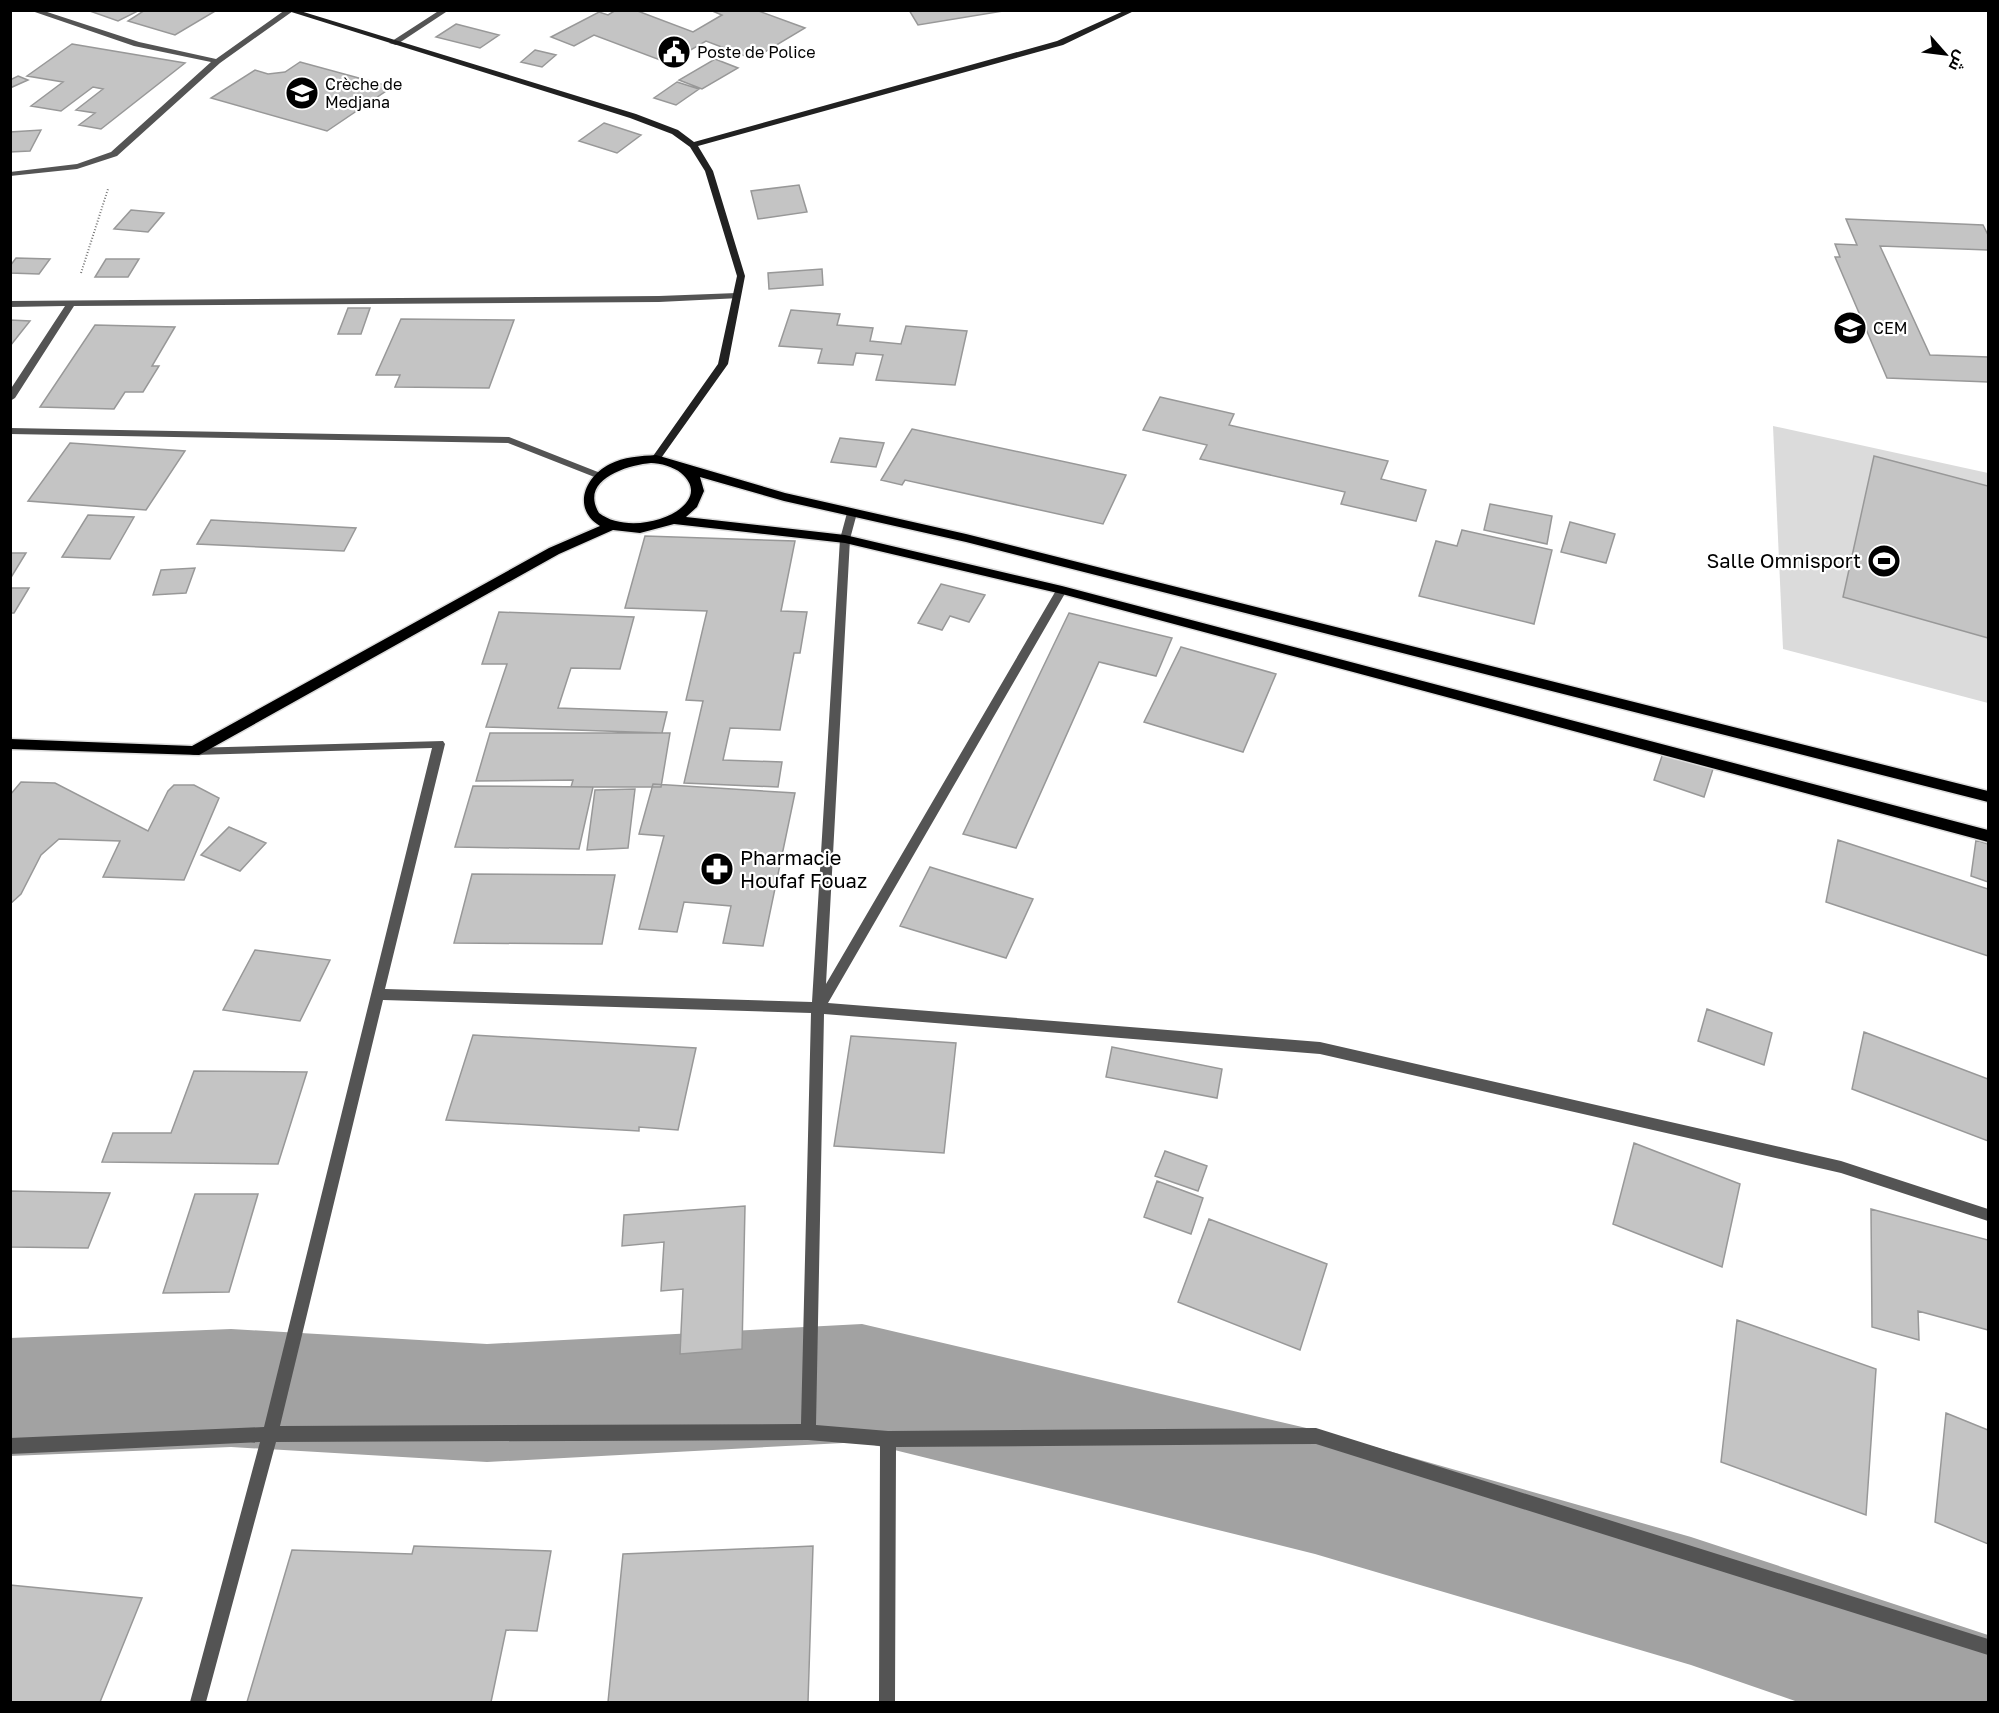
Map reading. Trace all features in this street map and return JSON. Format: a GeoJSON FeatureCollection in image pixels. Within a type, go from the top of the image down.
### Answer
{"type":"FeatureCollection","features":[{"type":"Feature","properties":{"kind":"main road"},"geometry":{"type":"LineString","coordinates":[[693,145],[1060,43],[1133,10]]}},
{"type":"Feature","properties":{"kind":"main road"},"geometry":{"type":"LineString","coordinates":[[288,11],[633,116],[675,132],[693,145],[709,171],[741,276],[723,364],[656,459]]}},
{"type":"Feature","properties":{"kind":"main road"},"geometry":{"type":"LineString","coordinates":[[687,469],[695,478],[698,490],[694,503],[676,520],[658,527],[629,530],[612,526],[598,519],[590,508],[588,497],[592,485],[600,476],[632,461],[656,459],[673,462],[687,469],[784,497],[966,538],[1492,669],[1989,797]]}},
{"type":"Feature","properties":{"kind":"main road"},"geometry":{"type":"LineString","coordinates":[[676,520],[845,539],[1062,590],[1989,836]]}},
{"type":"Feature","properties":{"kind":"main road"},"geometry":{"type":"LineString","coordinates":[[10,744],[194,751],[554,551],[612,526]]}},
{"type":"Feature","properties":{"kind":"street"},"geometry":{"type":"LineString","coordinates":[[32,10],[137,44],[217,61]]}},
{"type":"Feature","properties":{"kind":"street"},"geometry":{"type":"LineString","coordinates":[[393,43],[446,10]]}},
{"type":"Feature","properties":{"kind":"street"},"geometry":{"type":"LineString","coordinates":[[10,174],[75,166],[102,160],[114,154],[217,61],[288,11]]}},
{"type":"Feature","properties":{"kind":"street"},"geometry":{"type":"LineString","coordinates":[[10,304],[659,299],[737,296]]}},
{"type":"Feature","properties":{"kind":"street"},"geometry":{"type":"LineString","coordinates":[[10,398],[70,305]]}},
{"type":"Feature","properties":{"kind":"street"},"geometry":{"type":"LineString","coordinates":[[10,431],[509,440],[600,476]]}},
{"type":"Feature","properties":{"kind":"street"},"geometry":{"type":"LineString","coordinates":[[808,1432],[818,1008],[845,539],[852,513]]}},
{"type":"Feature","properties":{"kind":"street"},"geometry":{"type":"LineString","coordinates":[[818,1008],[1062,590]]}},
{"type":"Feature","properties":{"kind":"street"},"geometry":{"type":"LineString","coordinates":[[194,751],[439,744],[270,1434],[198,1702]]}},
{"type":"Feature","properties":{"kind":"street"},"geometry":{"type":"LineString","coordinates":[[378,994],[818,1008],[1320,1048],[1841,1167],[1989,1215]]}},
{"type":"Feature","properties":{"kind":"street"},"geometry":{"type":"LineString","coordinates":[[10,1446],[270,1434],[808,1432],[888,1438],[1316,1436],[1989,1647]]}},
{"type":"Feature","properties":{"kind":"street"},"geometry":{"type":"LineString","coordinates":[[887,1702],[888,1438]]}},
{"type":"Feature","properties":{"kind":"path"},"geometry":{"type":"LineString","coordinates":[[70,305],[112,179]]}},
{"type":"Feature","properties":{"kind":"shaded area","name":"Salle Omnisport"},"geometry":{"type":"Polygon","coordinates":[[[1773,426],[1988,473],[1988,703],[1783,649],[1773,426]]]}},
{"type":"Feature","properties":{"kind":"building"},"geometry":{"type":"Polygon","coordinates":[[[87,10],[133,10],[136,12],[118,21],[87,10]]]}},
{"type":"Feature","properties":{"kind":"building"},"geometry":{"type":"Polygon","coordinates":[[[145,10],[217,10],[175,35],[128,21],[145,10]]]}},
{"type":"Feature","properties":{"kind":"building"},"geometry":{"type":"Polygon","coordinates":[[[616,10],[635,10],[693,32],[722,15],[710,10],[756,10],[805,28],[753,59],[706,41],[668,63],[594,35],[574,46],[551,37],[599,12],[608,15],[616,10]]]}},
{"type":"Feature","properties":{"kind":"building"},"geometry":{"type":"Polygon","coordinates":[[[909,10],[1009,10],[918,25],[909,10]]]}},
{"type":"Feature","properties":{"kind":"building"},"geometry":{"type":"Polygon","coordinates":[[[456,24],[499,35],[480,48],[436,37],[456,24]]]}},
{"type":"Feature","properties":{"kind":"building"},"geometry":{"type":"Polygon","coordinates":[[[72,44],[185,63],[101,129],[79,125],[95,113],[76,110],[103,89],[93,87],[61,111],[31,106],[63,82],[27,76],[72,44]]]}},
{"type":"Feature","properties":{"kind":"building"},"geometry":{"type":"Polygon","coordinates":[[[535,50],[556,55],[542,67],[521,62],[535,50]]]}},
{"type":"Feature","properties":{"kind":"building"},"geometry":{"type":"Polygon","coordinates":[[[715,59],[738,68],[702,89],[679,80],[715,59]]]}},
{"type":"Feature","properties":{"kind":"building","name":"Crèche de Medjana"},"geometry":{"type":"Polygon","coordinates":[[[300,62],[392,87],[327,131],[211,98],[255,70],[268,74],[285,72],[300,62]]]}},
{"type":"Feature","properties":{"kind":"building"},"geometry":{"type":"Polygon","coordinates":[[[18,76],[28,80],[10,88],[10,80],[18,76]]]}},
{"type":"Feature","properties":{"kind":"building"},"geometry":{"type":"Polygon","coordinates":[[[677,82],[699,89],[676,105],[654,98],[677,82]]]}},
{"type":"Feature","properties":{"kind":"building"},"geometry":{"type":"Polygon","coordinates":[[[604,123],[641,135],[617,153],[579,141],[604,123]]]}},
{"type":"Feature","properties":{"kind":"building"},"geometry":{"type":"Polygon","coordinates":[[[41,130],[30,151],[10,152],[10,132],[41,130]]]}},
{"type":"Feature","properties":{"kind":"building"},"geometry":{"type":"Polygon","coordinates":[[[799,185],[807,212],[758,219],[751,191],[799,185]]]}},
{"type":"Feature","properties":{"kind":"building"},"geometry":{"type":"Polygon","coordinates":[[[131,210],[164,213],[148,232],[114,229],[131,210]]]}},
{"type":"Feature","properties":{"kind":"building"},"geometry":{"type":"Polygon","coordinates":[[[1846,219],[1983,225],[1988,235],[1988,250],[1880,246],[1930,355],[1988,357],[1988,382],[1887,378],[1835,257],[1840,257],[1835,244],[1857,245],[1846,219]]]}},
{"type":"Feature","properties":{"kind":"building"},"geometry":{"type":"Polygon","coordinates":[[[16,258],[50,259],[39,274],[10,273],[10,266],[16,258]]]}},
{"type":"Feature","properties":{"kind":"building"},"geometry":{"type":"Polygon","coordinates":[[[106,259],[139,259],[128,277],[95,277],[106,259]]]}},
{"type":"Feature","properties":{"kind":"building"},"geometry":{"type":"Polygon","coordinates":[[[822,269],[823,285],[769,289],[768,273],[822,269]]]}},
{"type":"Feature","properties":{"kind":"building"},"geometry":{"type":"Polygon","coordinates":[[[348,308],[370,308],[361,334],[338,334],[348,308]]]}},
{"type":"Feature","properties":{"kind":"building"},"geometry":{"type":"Polygon","coordinates":[[[791,310],[840,314],[837,325],[873,328],[870,341],[901,344],[906,326],[967,331],[955,385],[876,380],[883,355],[856,353],[853,365],[818,363],[822,349],[779,346],[791,310]]]}},
{"type":"Feature","properties":{"kind":"building"},"geometry":{"type":"Polygon","coordinates":[[[401,319],[514,320],[489,388],[395,387],[400,375],[376,375],[401,319]]]}},
{"type":"Feature","properties":{"kind":"building"},"geometry":{"type":"Polygon","coordinates":[[[10,320],[30,321],[10,346],[10,320]]]}},
{"type":"Feature","properties":{"kind":"building"},"geometry":{"type":"Polygon","coordinates":[[[95,325],[175,327],[152,366],[159,366],[143,392],[125,392],[114,409],[40,407],[95,325]]]}},
{"type":"Feature","properties":{"kind":"building"},"geometry":{"type":"Polygon","coordinates":[[[1160,397],[1234,414],[1229,425],[1388,461],[1381,479],[1426,490],[1416,521],[1341,504],[1345,492],[1200,459],[1207,445],[1143,430],[1160,397]]]}},
{"type":"Feature","properties":{"kind":"building"},"geometry":{"type":"Polygon","coordinates":[[[912,429],[1126,475],[1103,524],[905,480],[902,485],[881,480],[912,429]]]}},
{"type":"Feature","properties":{"kind":"building"},"geometry":{"type":"Polygon","coordinates":[[[840,438],[884,443],[876,467],[831,462],[840,438]]]}},
{"type":"Feature","properties":{"kind":"building"},"geometry":{"type":"Polygon","coordinates":[[[70,443],[185,451],[146,510],[28,501],[70,443]]]}},
{"type":"Feature","properties":{"kind":"building"},"geometry":{"type":"Polygon","coordinates":[[[1874,456],[1988,486],[1988,638],[1843,597],[1874,456]]]}},
{"type":"Feature","properties":{"kind":"building"},"geometry":{"type":"Polygon","coordinates":[[[1490,504],[1552,516],[1547,544],[1484,530],[1490,504]]]}},
{"type":"Feature","properties":{"kind":"building"},"geometry":{"type":"Polygon","coordinates":[[[88,515],[134,517],[110,559],[62,557],[88,515]]]}},
{"type":"Feature","properties":{"kind":"building"},"geometry":{"type":"Polygon","coordinates":[[[211,520],[356,528],[344,551],[197,544],[211,520]]]}},
{"type":"Feature","properties":{"kind":"building"},"geometry":{"type":"Polygon","coordinates":[[[1570,522],[1615,534],[1606,563],[1561,552],[1570,522]]]}},
{"type":"Feature","properties":{"kind":"building"},"geometry":{"type":"Polygon","coordinates":[[[1462,530],[1552,550],[1534,624],[1419,596],[1436,541],[1457,546],[1462,530]]]}},
{"type":"Feature","properties":{"kind":"building"},"geometry":{"type":"Polygon","coordinates":[[[645,536],[795,541],[781,611],[807,612],[800,653],[794,653],[780,730],[730,728],[723,760],[782,762],[778,787],[684,783],[703,701],[686,700],[707,611],[625,608],[645,536]]]}},
{"type":"Feature","properties":{"kind":"building"},"geometry":{"type":"Polygon","coordinates":[[[10,553],[26,553],[10,579],[10,553]]]}},
{"type":"Feature","properties":{"kind":"building"},"geometry":{"type":"Polygon","coordinates":[[[195,568],[186,593],[153,595],[161,570],[195,568]]]}},
{"type":"Feature","properties":{"kind":"building"},"geometry":{"type":"Polygon","coordinates":[[[941,584],[985,595],[969,622],[950,616],[942,630],[918,623],[941,584]]]}},
{"type":"Feature","properties":{"kind":"building"},"geometry":{"type":"Polygon","coordinates":[[[10,588],[29,588],[14,613],[10,613],[10,588]]]}},
{"type":"Feature","properties":{"kind":"building"},"geometry":{"type":"Polygon","coordinates":[[[499,612],[634,617],[620,669],[571,668],[558,708],[667,712],[662,733],[486,727],[507,664],[482,664],[499,612]]]}},
{"type":"Feature","properties":{"kind":"building"},"geometry":{"type":"Polygon","coordinates":[[[1069,613],[1172,638],[1156,676],[1099,662],[1016,848],[963,834],[1069,613]]]}},
{"type":"Feature","properties":{"kind":"building"},"geometry":{"type":"Polygon","coordinates":[[[1181,647],[1276,674],[1243,752],[1144,722],[1181,647]]]}},
{"type":"Feature","properties":{"kind":"building"},"geometry":{"type":"Polygon","coordinates":[[[490,733],[670,733],[661,787],[571,787],[573,780],[476,781],[490,733]]]}},
{"type":"Feature","properties":{"kind":"building"},"geometry":{"type":"Polygon","coordinates":[[[1663,753],[1713,769],[1704,797],[1654,780],[1663,753]]]}},
{"type":"Feature","properties":{"kind":"building"},"geometry":{"type":"Polygon","coordinates":[[[21,782],[55,783],[148,831],[168,791],[174,785],[194,785],[219,798],[184,880],[103,877],[120,841],[59,839],[41,855],[21,894],[10,904],[10,795],[21,782]]]}},
{"type":"Feature","properties":{"kind":"building","name":"Pharmacie Houfaf Fouaz"},"geometry":{"type":"Polygon","coordinates":[[[653,784],[795,793],[763,946],[723,943],[731,906],[684,902],[677,932],[639,929],[664,836],[639,834],[653,784]]]}},
{"type":"Feature","properties":{"kind":"building"},"geometry":{"type":"Polygon","coordinates":[[[473,786],[593,787],[579,849],[455,847],[473,786]]]}},
{"type":"Feature","properties":{"kind":"building"},"geometry":{"type":"Polygon","coordinates":[[[635,789],[628,848],[587,850],[595,790],[635,789]]]}},
{"type":"Feature","properties":{"kind":"building"},"geometry":{"type":"Polygon","coordinates":[[[229,827],[266,843],[240,871],[201,855],[229,827]]]}},
{"type":"Feature","properties":{"kind":"building"},"geometry":{"type":"Polygon","coordinates":[[[1838,840],[1988,889],[1988,956],[1826,902],[1838,840]]]}},
{"type":"Feature","properties":{"kind":"building"},"geometry":{"type":"Polygon","coordinates":[[[1976,840],[1988,844],[1988,882],[1971,876],[1976,840]]]}},
{"type":"Feature","properties":{"kind":"building"},"geometry":{"type":"Polygon","coordinates":[[[930,867],[1033,899],[1006,958],[900,926],[930,867]]]}},
{"type":"Feature","properties":{"kind":"building"},"geometry":{"type":"Polygon","coordinates":[[[472,874],[615,875],[602,944],[454,943],[472,874]]]}},
{"type":"Feature","properties":{"kind":"building"},"geometry":{"type":"Polygon","coordinates":[[[255,950],[330,960],[300,1021],[223,1010],[255,950]]]}},
{"type":"Feature","properties":{"kind":"building"},"geometry":{"type":"Polygon","coordinates":[[[1707,1009],[1772,1033],[1764,1065],[1698,1041],[1707,1009]]]}},
{"type":"Feature","properties":{"kind":"building"},"geometry":{"type":"Polygon","coordinates":[[[1864,1032],[1988,1079],[1988,1141],[1852,1089],[1864,1032]]]}},
{"type":"Feature","properties":{"kind":"building"},"geometry":{"type":"Polygon","coordinates":[[[473,1035],[696,1048],[678,1130],[639,1127],[639,1131],[446,1120],[473,1035]]]}},
{"type":"Feature","properties":{"kind":"building"},"geometry":{"type":"Polygon","coordinates":[[[851,1036],[956,1043],[944,1153],[834,1146],[851,1036]]]}},
{"type":"Feature","properties":{"kind":"building"},"geometry":{"type":"Polygon","coordinates":[[[1112,1047],[1222,1069],[1217,1098],[1106,1077],[1112,1047]]]}},
{"type":"Feature","properties":{"kind":"building"},"geometry":{"type":"Polygon","coordinates":[[[194,1071],[307,1072],[278,1164],[102,1162],[113,1133],[171,1133],[194,1071]]]}},
{"type":"Feature","properties":{"kind":"building"},"geometry":{"type":"Polygon","coordinates":[[[1634,1143],[1740,1184],[1722,1267],[1613,1224],[1634,1143]]]}},
{"type":"Feature","properties":{"kind":"building"},"geometry":{"type":"Polygon","coordinates":[[[1165,1151],[1207,1166],[1198,1191],[1155,1176],[1165,1151]]]}},
{"type":"Feature","properties":{"kind":"building"},"geometry":{"type":"Polygon","coordinates":[[[1157,1181],[1203,1198],[1191,1234],[1144,1217],[1157,1181]]]}},
{"type":"Feature","properties":{"kind":"building"},"geometry":{"type":"Polygon","coordinates":[[[10,1191],[110,1193],[88,1248],[10,1247],[10,1191]]]}},
{"type":"Feature","properties":{"kind":"building"},"geometry":{"type":"Polygon","coordinates":[[[195,1194],[258,1194],[229,1292],[163,1293],[195,1194]]]}},
{"type":"Feature","properties":{"kind":"building"},"geometry":{"type":"Polygon","coordinates":[[[745,1206],[742,1349],[680,1354],[683,1289],[661,1291],[664,1242],[622,1246],[624,1215],[745,1206]]]}},
{"type":"Feature","properties":{"kind":"building"},"geometry":{"type":"Polygon","coordinates":[[[1871,1209],[1988,1240],[1988,1330],[1918,1311],[1919,1340],[1872,1327],[1871,1209]]]}},
{"type":"Feature","properties":{"kind":"building"},"geometry":{"type":"Polygon","coordinates":[[[1209,1219],[1327,1264],[1300,1350],[1178,1302],[1209,1219]]]}},
{"type":"Feature","properties":{"kind":"building"},"geometry":{"type":"Polygon","coordinates":[[[1737,1320],[1876,1369],[1866,1515],[1721,1462],[1737,1320]]]}},
{"type":"Feature","properties":{"kind":"building"},"geometry":{"type":"Polygon","coordinates":[[[1946,1413],[1988,1430],[1988,1544],[1935,1522],[1946,1413]]]}},
{"type":"Feature","properties":{"kind":"building"},"geometry":{"type":"Polygon","coordinates":[[[414,1546],[551,1551],[537,1631],[506,1630],[491,1702],[247,1702],[292,1550],[412,1554],[414,1546]]]}},
{"type":"Feature","properties":{"kind":"building"},"geometry":{"type":"Polygon","coordinates":[[[813,1546],[808,1702],[608,1702],[623,1554],[813,1546]]]}},
{"type":"Feature","properties":{"kind":"building"},"geometry":{"type":"Polygon","coordinates":[[[10,1585],[142,1598],[100,1702],[10,1702],[10,1585]]]}},
{"type":"Feature","properties":{"kind":"waterway"},"geometry":{"type":"LineString","coordinates":[[10,1397],[231,1388],[487,1403],[862,1383],[1315,1492],[1691,1601],[1988,1702]]}},
{"type":"Feature","properties":{"kind":"place","name":"Poste de Police"},"geometry":{"type":"Point","coordinates":[674,52]}},
{"type":"Feature","properties":{"kind":"place","name":"Crèche de Medjana"},"geometry":{"type":"Point","coordinates":[302,93]}},
{"type":"Feature","properties":{"kind":"place","name":"CEM"},"geometry":{"type":"Point","coordinates":[1850,328]}},
{"type":"Feature","properties":{"kind":"place","name":"Salle Omnisport"},"geometry":{"type":"Point","coordinates":[1884,561]}},
{"type":"Feature","properties":{"kind":"place","name":"Pharmacie Houfaf Fouaz"},"geometry":{"type":"Point","coordinates":[717,869]}}]}
